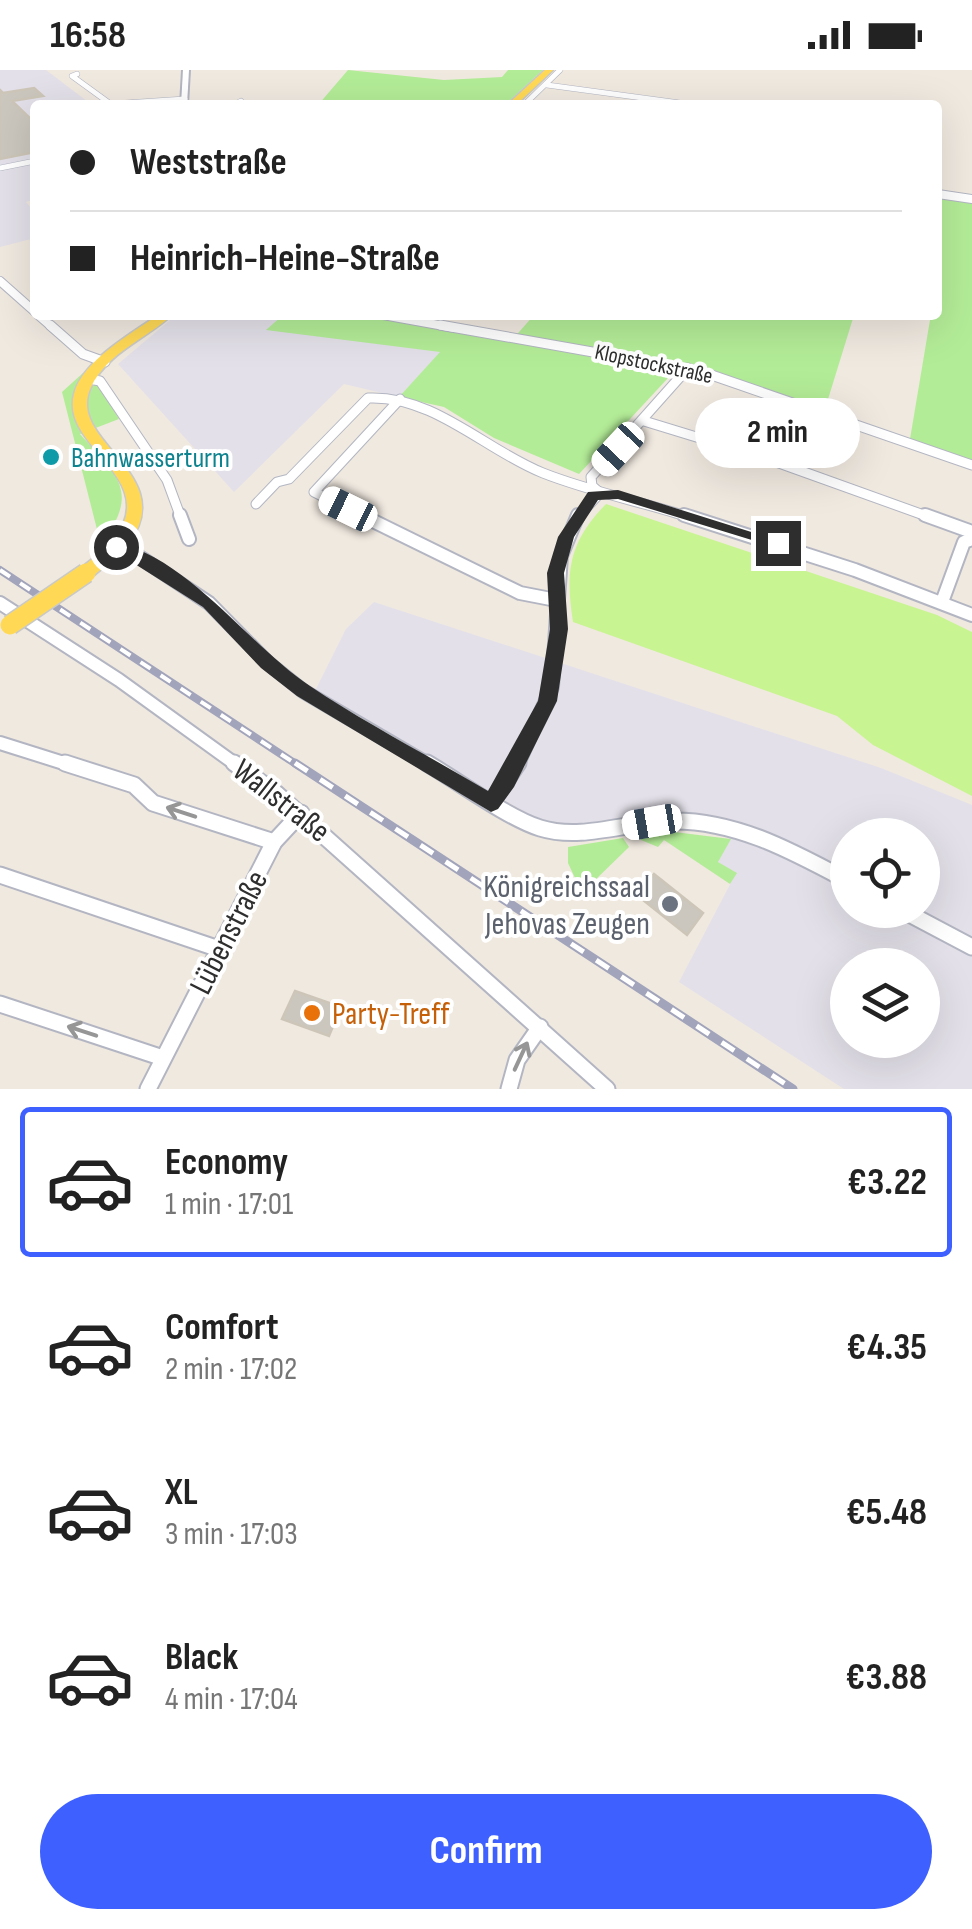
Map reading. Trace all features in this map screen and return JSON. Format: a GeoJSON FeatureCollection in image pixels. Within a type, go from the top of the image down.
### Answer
{"type":"FeatureCollection","features":[{"type":"Feature","properties":{"kind":"main road"},"geometry":{"type":"LineString","coordinates":[[516,100],[549,70]]}},
{"type":"Feature","properties":{"kind":"main road"},"geometry":{"type":"LineString","coordinates":[[5,628],[86,573],[116,547],[132,516],[134,491],[122,467],[80,415],[79,399],[88,378],[160,320]]}},
{"type":"Feature","properties":{"kind":"street"},"geometry":{"type":"LineString","coordinates":[[185,100],[186,70]]}},
{"type":"Feature","properties":{"kind":"street"},"geometry":{"type":"LineString","coordinates":[[530,100],[560,70]]}},
{"type":"Feature","properties":{"kind":"street"},"geometry":{"type":"LineString","coordinates":[[77,74],[72,76],[105,100]]}},
{"type":"Feature","properties":{"kind":"street"},"geometry":{"type":"LineString","coordinates":[[547,85],[664,100]]}},
{"type":"Feature","properties":{"kind":"street"},"geometry":{"type":"LineString","coordinates":[[0,168],[30,162]]}},
{"type":"Feature","properties":{"kind":"street"},"geometry":{"type":"LineString","coordinates":[[942,195],[972,199]]}},
{"type":"Feature","properties":{"kind":"street"},"geometry":{"type":"LineString","coordinates":[[0,281],[30,308]]}},
{"type":"Feature","properties":{"kind":"street"},"geometry":{"type":"LineString","coordinates":[[44,320],[90,358],[105,362]]}},
{"type":"Feature","properties":{"kind":"street","name":"Klopstockstraße"},"geometry":{"type":"LineString","coordinates":[[412,320],[688,368],[972,465]]}},
{"type":"Feature","properties":{"kind":"street"},"geometry":{"type":"LineString","coordinates":[[600,493],[592,486],[591,477],[688,368]]}},
{"type":"Feature","properties":{"kind":"street"},"geometry":{"type":"LineString","coordinates":[[88,378],[100,380],[167,480],[189,539]]}},
{"type":"Feature","properties":{"kind":"street"},"geometry":{"type":"LineString","coordinates":[[256,504],[277,482],[289,479],[368,398],[382,395],[419,406],[526,466],[600,493],[618,494],[778,543],[972,615]]}},
{"type":"Feature","properties":{"kind":"street"},"geometry":{"type":"LineString","coordinates":[[400,399],[314,492],[520,593],[556,600]]}},
{"type":"Feature","properties":{"kind":"street"},"geometry":{"type":"LineString","coordinates":[[644,421],[755,454],[972,535],[964,542],[942,602]]}},
{"type":"Feature","properties":{"kind":"street"},"geometry":{"type":"LineString","coordinates":[[491,803],[507,781],[547,701],[559,629],[556,573],[566,537],[583,508],[600,493]]}},
{"type":"Feature","properties":{"kind":"street"},"geometry":{"type":"LineString","coordinates":[[116,547],[128,550],[208,603],[268,664],[303,691],[536,826],[564,833],[590,833],[667,821],[722,826],[782,847],[830,872]]}},
{"type":"Feature","properties":{"kind":"street","name":"Wallstraße"},"geometry":{"type":"LineString","coordinates":[[0,602],[175,720],[300,813],[607,1089]]}},
{"type":"Feature","properties":{"kind":"street","name":"Wallstraße"},"geometry":{"type":"LineString","coordinates":[[0,743],[134,784],[153,803],[274,842]]}},
{"type":"Feature","properties":{"kind":"street","name":"Lübenstraße"},"geometry":{"type":"LineString","coordinates":[[148,1089],[274,842],[300,813]]}},
{"type":"Feature","properties":{"kind":"street"},"geometry":{"type":"LineString","coordinates":[[0,875],[219,950]]}},
{"type":"Feature","properties":{"kind":"street"},"geometry":{"type":"LineString","coordinates":[[936,928],[972,947]]}},
{"type":"Feature","properties":{"kind":"street"},"geometry":{"type":"LineString","coordinates":[[0,1004],[163,1058]]}},
{"type":"Feature","properties":{"kind":"street"},"geometry":{"type":"LineString","coordinates":[[509,1089],[517,1060],[540,1027]]}},
{"type":"Feature","properties":{"kind":"shaded area"},"geometry":{"type":"Polygon","coordinates":[[[0,70],[46,70],[85,100],[30,100],[30,201],[26,202],[30,207],[30,239],[0,247],[0,70]]]}},
{"type":"Feature","properties":{"kind":"shaded area"},"geometry":{"type":"Polygon","coordinates":[[[170,320],[278,320],[268,329],[441,352],[399,397],[344,384],[234,492],[118,364],[170,320]]]}},
{"type":"Feature","properties":{"kind":"shaded area"},"geometry":{"type":"Polygon","coordinates":[[[374,602],[881,768],[972,805],[972,1089],[844,1089],[679,982],[736,873],[718,862],[736,824],[564,826],[539,820],[315,691],[346,629],[374,602]]]}},
{"type":"Feature","properties":{"kind":"green space"},"geometry":{"type":"Polygon","coordinates":[[[348,70],[444,80],[502,77],[508,70],[543,70],[510,100],[322,100],[348,70]]]}},
{"type":"Feature","properties":{"kind":"green space"},"geometry":{"type":"Polygon","coordinates":[[[942,195],[972,199],[972,461],[910,439],[930,320],[942,320],[942,195]]]}},
{"type":"Feature","properties":{"kind":"green space"},"geometry":{"type":"Polygon","coordinates":[[[277,320],[396,320],[512,340],[530,320],[852,320],[825,409],[681,364],[579,474],[494,438],[444,407],[399,397],[440,352],[266,330],[277,320]]]}},
{"type":"Feature","properties":{"kind":"green space"},"geometry":{"type":"Polygon","coordinates":[[[83,373],[89,382],[97,383],[119,419],[80,434],[120,485],[120,511],[101,545],[62,392],[83,373]]]}},
{"type":"Feature","properties":{"kind":"green space"},"geometry":{"type":"Polygon","coordinates":[[[606,504],[937,615],[972,632],[972,796],[873,745],[837,716],[573,622],[573,558],[584,531],[606,504]]]}},
{"type":"Feature","properties":{"kind":"green space"},"geometry":{"type":"Polygon","coordinates":[[[666,831],[731,839],[718,862],[737,873],[730,884],[664,840],[658,847],[641,840],[639,834],[666,831]]]}},
{"type":"Feature","properties":{"kind":"green space"},"geometry":{"type":"Polygon","coordinates":[[[623,838],[629,847],[590,885],[575,878],[568,863],[568,847],[623,838]]]}},
{"type":"Feature","properties":{"kind":"building"},"geometry":{"type":"Polygon","coordinates":[[[34,88],[43,96],[12,101],[30,118],[30,153],[0,159],[0,90],[3,93],[34,88]]]}},
{"type":"Feature","properties":{"kind":"building","name":"Königreichssaal Jehovas Zeugen"},"geometry":{"type":"Polygon","coordinates":[[[654,874],[703,913],[687,935],[638,896],[654,874]]]}},
{"type":"Feature","properties":{"kind":"building","name":"Party-Treff"},"geometry":{"type":"Polygon","coordinates":[[[295,991],[341,1007],[329,1036],[282,1019],[295,991]]]}},
{"type":"Feature","properties":{"kind":"railway"},"geometry":{"type":"LineString","coordinates":[[0,570],[299,766]]}},
{"type":"Feature","properties":{"kind":"railway"},"geometry":{"type":"LineString","coordinates":[[295,763],[793,1089]]}},
{"type":"Feature","properties":{"kind":"place","name":"Bahnwasserturm"},"geometry":{"type":"Point","coordinates":[51,457]}},
{"type":"Feature","properties":{"kind":"place","name":"Königreichssaal Jehovas Zeugen"},"geometry":{"type":"Point","coordinates":[670,904]}},
{"type":"Feature","properties":{"kind":"place","name":"Party-Treff"},"geometry":{"type":"Point","coordinates":[312,1013]}},
{"type":"Feature","properties":{"kind":"route"},"geometry":{"type":"LineString","coordinates":[[116,547],[128,550],[208,603],[268,664],[303,691],[491,803],[507,781],[547,701],[559,629],[554,593],[556,573],[566,537],[593,496],[618,494],[778,543]]}}]}
